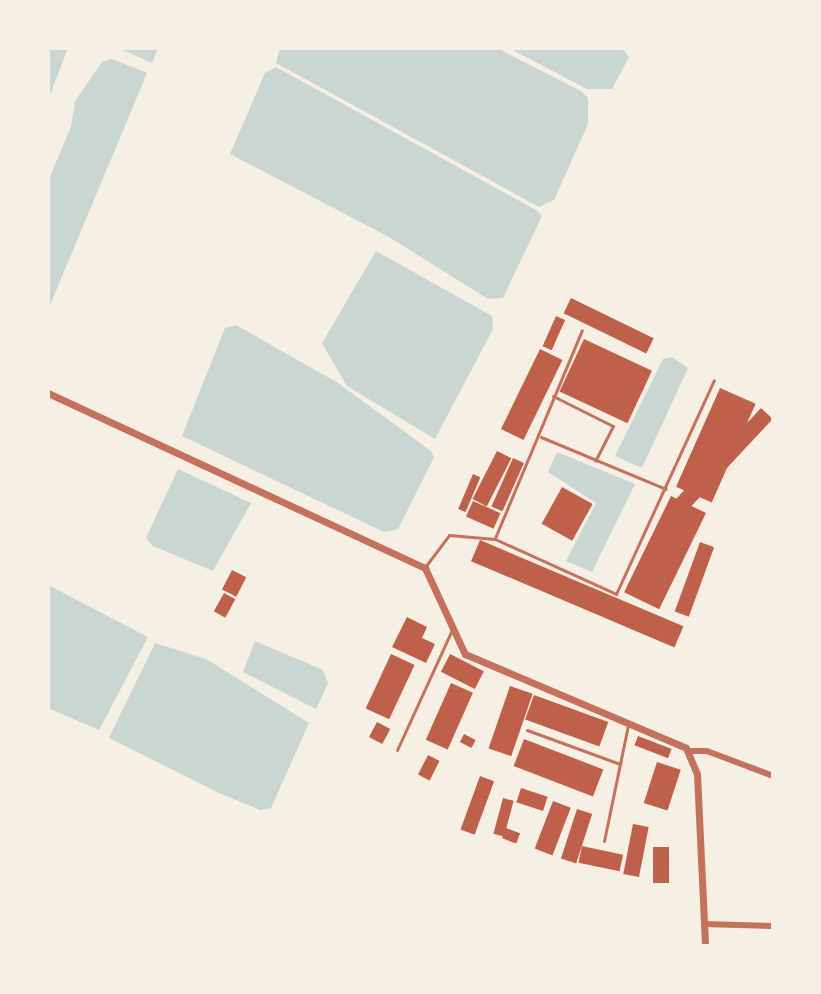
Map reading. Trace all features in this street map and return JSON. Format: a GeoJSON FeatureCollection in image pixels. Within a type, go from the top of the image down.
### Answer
{"type":"FeatureCollection","features":[{"type":"Feature","properties":{"kind":"street"},"geometry":{"type":"LineString","coordinates":[[48,393],[425,568],[465,654],[629,723],[689,751],[707,751],[773,776]]}},
{"type":"Feature","properties":{"kind":"street"},"geometry":{"type":"LineString","coordinates":[[689,751],[696,774],[705,946]]}},
{"type":"Feature","properties":{"kind":"street"},"geometry":{"type":"LineString","coordinates":[[704,924],[773,926]]}},
{"type":"Feature","properties":{"kind":"lane"},"geometry":{"type":"LineString","coordinates":[[495,538],[542,437],[553,396],[582,330]]}},
{"type":"Feature","properties":{"kind":"lane"},"geometry":{"type":"LineString","coordinates":[[425,568],[449,535],[495,538],[616,594],[714,380]]}},
{"type":"Feature","properties":{"kind":"lane"},"geometry":{"type":"LineString","coordinates":[[553,396],[613,426],[595,461]]}},
{"type":"Feature","properties":{"kind":"lane"},"geometry":{"type":"LineString","coordinates":[[542,437],[666,489]]}},
{"type":"Feature","properties":{"kind":"lane"},"geometry":{"type":"LineString","coordinates":[[397,750],[453,629]]}},
{"type":"Feature","properties":{"kind":"lane"},"geometry":{"type":"LineString","coordinates":[[604,841],[629,723]]}},
{"type":"Feature","properties":{"kind":"lane"},"geometry":{"type":"LineString","coordinates":[[527,730],[620,764]]}},
{"type":"Feature","properties":{"kind":"shaded area"},"geometry":{"type":"Polygon","coordinates":[[[48,48],[68,48],[50,95],[48,95],[48,48]]]}},
{"type":"Feature","properties":{"kind":"shaded area"},"geometry":{"type":"Polygon","coordinates":[[[118,48],[158,48],[152,63],[118,48]]]}},
{"type":"Feature","properties":{"kind":"shaded area"},"geometry":{"type":"Polygon","coordinates":[[[280,48],[497,48],[581,91],[588,98],[588,124],[554,200],[539,207],[276,63],[280,48]]]}},
{"type":"Feature","properties":{"kind":"shaded area"},"geometry":{"type":"Polygon","coordinates":[[[509,48],[622,48],[629,57],[612,89],[587,89],[509,48]]]}},
{"type":"Feature","properties":{"kind":"shaded area"},"geometry":{"type":"Polygon","coordinates":[[[112,59],[147,73],[48,310],[48,181],[71,127],[75,101],[102,62],[112,59]]]}},
{"type":"Feature","properties":{"kind":"shaded area"},"geometry":{"type":"Polygon","coordinates":[[[276,67],[536,210],[542,216],[503,298],[488,299],[389,237],[230,154],[265,73],[276,67]]]}},
{"type":"Feature","properties":{"kind":"shaded area"},"geometry":{"type":"Polygon","coordinates":[[[376,251],[492,316],[493,329],[435,439],[347,386],[322,343],[376,251]]]}},
{"type":"Feature","properties":{"kind":"shaded area"},"geometry":{"type":"Polygon","coordinates":[[[236,325],[338,383],[431,451],[434,457],[398,529],[384,532],[182,436],[225,328],[236,325]]]}},
{"type":"Feature","properties":{"kind":"shaded area"},"geometry":{"type":"Polygon","coordinates":[[[672,357],[688,368],[642,468],[615,456],[663,359],[672,357]]]}},
{"type":"Feature","properties":{"kind":"shaded area"},"geometry":{"type":"Polygon","coordinates":[[[557,452],[635,484],[592,572],[566,561],[596,503],[548,472],[557,452]]]}},
{"type":"Feature","properties":{"kind":"shaded area"},"geometry":{"type":"Polygon","coordinates":[[[178,469],[251,503],[213,571],[153,546],[146,538],[178,469]]]}},
{"type":"Feature","properties":{"kind":"shaded area"},"geometry":{"type":"Polygon","coordinates":[[[48,585],[148,637],[99,730],[48,708],[48,585]]]}},
{"type":"Feature","properties":{"kind":"shaded area"},"geometry":{"type":"Polygon","coordinates":[[[255,641],[323,670],[328,683],[316,709],[243,672],[255,641]]]}},
{"type":"Feature","properties":{"kind":"shaded area"},"geometry":{"type":"Polygon","coordinates":[[[155,643],[206,659],[309,723],[271,808],[260,810],[219,793],[109,738],[155,643]]]}},
{"type":"Feature","properties":{"kind":"building"},"geometry":{"type":"Polygon","coordinates":[[[571,298],[654,338],[646,354],[564,313],[571,298]]]}},
{"type":"Feature","properties":{"kind":"building"},"geometry":{"type":"Polygon","coordinates":[[[556,316],[565,320],[552,350],[543,346],[556,316]]]}},
{"type":"Feature","properties":{"kind":"building"},"geometry":{"type":"Polygon","coordinates":[[[584,339],[652,371],[627,423],[559,392],[584,339]]]}},
{"type":"Feature","properties":{"kind":"building"},"geometry":{"type":"Polygon","coordinates":[[[540,349],[562,360],[523,440],[501,429],[540,349]]]}},
{"type":"Feature","properties":{"kind":"building"},"geometry":{"type":"Polygon","coordinates":[[[720,388],[756,404],[712,503],[676,487],[720,388]]]}},
{"type":"Feature","properties":{"kind":"building"},"geometry":{"type":"Polygon","coordinates":[[[761,408],[773,419],[685,513],[673,502],[761,408]]]}},
{"type":"Feature","properties":{"kind":"building"},"geometry":{"type":"Polygon","coordinates":[[[497,451],[511,458],[487,506],[472,499],[497,451]]]}},
{"type":"Feature","properties":{"kind":"building"},"geometry":{"type":"Polygon","coordinates":[[[513,458],[524,463],[502,511],[491,506],[513,458]]]}},
{"type":"Feature","properties":{"kind":"building"},"geometry":{"type":"Polygon","coordinates":[[[473,474],[480,477],[466,512],[458,509],[473,474]]]}},
{"type":"Feature","properties":{"kind":"building"},"geometry":{"type":"Polygon","coordinates":[[[562,487],[593,504],[572,541],[542,524],[562,487]]]}},
{"type":"Feature","properties":{"kind":"building"},"geometry":{"type":"Polygon","coordinates":[[[671,496],[706,513],[659,609],[624,592],[671,496]]]}},
{"type":"Feature","properties":{"kind":"building"},"geometry":{"type":"Polygon","coordinates":[[[473,501],[500,513],[493,529],[466,517],[473,501]]]}},
{"type":"Feature","properties":{"kind":"building"},"geometry":{"type":"Polygon","coordinates":[[[480,540],[683,626],[674,648],[471,561],[480,540]]]}},
{"type":"Feature","properties":{"kind":"building"},"geometry":{"type":"Polygon","coordinates":[[[700,542],[714,547],[689,617],[675,612],[700,542]]]}},
{"type":"Feature","properties":{"kind":"building"},"geometry":{"type":"Polygon","coordinates":[[[232,570],[246,577],[236,597],[222,590],[232,570]]]}},
{"type":"Feature","properties":{"kind":"building"},"geometry":{"type":"Polygon","coordinates":[[[224,593],[235,599],[225,618],[214,611],[224,593]]]}},
{"type":"Feature","properties":{"kind":"building"},"geometry":{"type":"Polygon","coordinates":[[[407,617],[427,627],[422,638],[435,644],[426,663],[392,647],[407,617]]]}},
{"type":"Feature","properties":{"kind":"building"},"geometry":{"type":"Polygon","coordinates":[[[391,654],[415,665],[389,719],[366,708],[391,654]]]}},
{"type":"Feature","properties":{"kind":"building"},"geometry":{"type":"Polygon","coordinates":[[[450,654],[484,671],[475,689],[441,672],[450,654]]]}},
{"type":"Feature","properties":{"kind":"building"},"geometry":{"type":"Polygon","coordinates":[[[451,683],[473,693],[448,749],[426,740],[451,683]]]}},
{"type":"Feature","properties":{"kind":"building"},"geometry":{"type":"Polygon","coordinates":[[[510,686],[533,694],[511,756],[489,748],[510,686]]]}},
{"type":"Feature","properties":{"kind":"building"},"geometry":{"type":"Polygon","coordinates":[[[534,695],[608,722],[599,746],[525,719],[534,695]]]}},
{"type":"Feature","properties":{"kind":"building"},"geometry":{"type":"Polygon","coordinates":[[[377,722],[390,729],[382,744],[369,737],[377,722]]]}},
{"type":"Feature","properties":{"kind":"building"},"geometry":{"type":"Polygon","coordinates":[[[464,734],[476,740],[471,748],[460,742],[464,734]]]}},
{"type":"Feature","properties":{"kind":"building"},"geometry":{"type":"Polygon","coordinates":[[[638,736],[672,749],[668,758],[634,745],[638,736]]]}},
{"type":"Feature","properties":{"kind":"building"},"geometry":{"type":"Polygon","coordinates":[[[524,739],[603,769],[593,797],[514,766],[524,739]]]}},
{"type":"Feature","properties":{"kind":"building"},"geometry":{"type":"Polygon","coordinates":[[[428,755],[440,761],[430,781],[418,775],[428,755]]]}},
{"type":"Feature","properties":{"kind":"building"},"geometry":{"type":"Polygon","coordinates":[[[657,762],[681,770],[667,811],[644,803],[657,762]]]}},
{"type":"Feature","properties":{"kind":"building"},"geometry":{"type":"Polygon","coordinates":[[[480,776],[494,781],[475,835],[461,830],[480,776]]]}},
{"type":"Feature","properties":{"kind":"building"},"geometry":{"type":"Polygon","coordinates":[[[521,788],[548,797],[543,811],[516,802],[521,788]]]}},
{"type":"Feature","properties":{"kind":"building"},"geometry":{"type":"Polygon","coordinates":[[[503,798],[514,801],[504,837],[493,834],[503,798]]]}},
{"type":"Feature","properties":{"kind":"building"},"geometry":{"type":"Polygon","coordinates":[[[553,801],[571,808],[552,855],[535,849],[553,801]]]}},
{"type":"Feature","properties":{"kind":"building"},"geometry":{"type":"Polygon","coordinates":[[[577,809],[592,814],[576,863],[561,858],[577,809]]]}},
{"type":"Feature","properties":{"kind":"building"},"geometry":{"type":"Polygon","coordinates":[[[633,824],[649,827],[639,877],[623,874],[633,824]]]}},
{"type":"Feature","properties":{"kind":"building"},"geometry":{"type":"Polygon","coordinates":[[[506,828],[520,833],[516,843],[502,838],[506,828]]]}},
{"type":"Feature","properties":{"kind":"building"},"geometry":{"type":"Polygon","coordinates":[[[582,846],[623,855],[620,871],[578,863],[582,846]]]}},
{"type":"Feature","properties":{"kind":"building"},"geometry":{"type":"Polygon","coordinates":[[[653,847],[669,847],[669,883],[653,883],[653,847]]]}}]}
